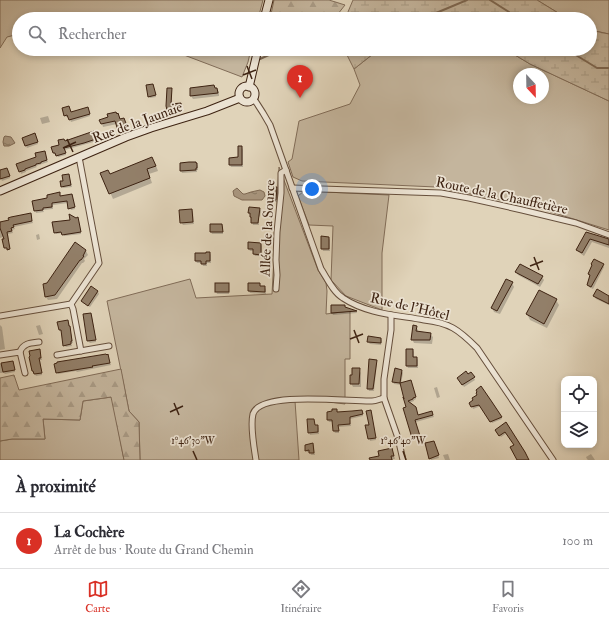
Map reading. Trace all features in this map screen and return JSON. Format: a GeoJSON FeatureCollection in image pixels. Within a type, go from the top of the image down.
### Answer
{"type":"FeatureCollection","features":[{"type":"Feature","properties":{"kind":"main road"},"geometry":{"type":"LineString","coordinates":[[265,12],[268,0]]}},
{"type":"Feature","properties":{"kind":"main road"},"geometry":{"type":"LineString","coordinates":[[249,87],[256,56]]}},
{"type":"Feature","properties":{"kind":"main road"},"geometry":{"type":"LineString","coordinates":[[249,87],[254,91],[254,99],[247,102],[243,101],[239,95],[240,91],[242,88],[249,87]]}},
{"type":"Feature","properties":{"kind":"main road","name":"Rue de la Jaunaie"},"geometry":{"type":"LineString","coordinates":[[0,191],[126,137],[206,111],[240,98]]}},
{"type":"Feature","properties":{"kind":"street","name":"Rue de l'Hôtel"},"geometry":{"type":"LineString","coordinates":[[254,99],[270,125],[321,269],[333,288],[342,298],[359,306],[391,315],[439,322],[453,328],[465,337],[477,348],[553,460]]}},
{"type":"Feature","properties":{"kind":"street"},"geometry":{"type":"LineString","coordinates":[[0,316],[71,304],[99,263],[79,158]]}},
{"type":"Feature","properties":{"kind":"street","name":"Allée de la Source"},"geometry":{"type":"LineString","coordinates":[[276,289],[277,232],[281,193],[281,173],[286,170]]}},
{"type":"Feature","properties":{"kind":"street","name":"Route de la Chauffetière"},"geometry":{"type":"LineString","coordinates":[[292,188],[441,193],[507,206],[576,223],[609,235]]}},
{"type":"Feature","properties":{"kind":"street"},"geometry":{"type":"LineString","coordinates":[[71,304],[81,351]]}},
{"type":"Feature","properties":{"kind":"street"},"geometry":{"type":"LineString","coordinates":[[391,315],[391,330],[384,379],[384,398],[404,460]]}},
{"type":"Feature","properties":{"kind":"street"},"geometry":{"type":"LineString","coordinates":[[24,373],[20,352],[21,348],[25,345],[39,342]]}},
{"type":"Feature","properties":{"kind":"street"},"geometry":{"type":"LineString","coordinates":[[57,355],[109,346]]}},
{"type":"Feature","properties":{"kind":"street"},"geometry":{"type":"LineString","coordinates":[[0,355],[20,352]]}},
{"type":"Feature","properties":{"kind":"street"},"geometry":{"type":"LineString","coordinates":[[256,460],[252,422],[254,412],[261,405],[281,400],[314,399],[374,401],[384,398]]}},
{"type":"Feature","properties":{"kind":"green space"},"geometry":{"type":"Polygon","coordinates":[[[0,0],[263,0],[260,12],[12,12],[12,36],[7,37],[0,48],[0,0]]]}},
{"type":"Feature","properties":{"kind":"green space"},"geometry":{"type":"Polygon","coordinates":[[[274,0],[329,0],[345,5],[340,12],[271,12],[274,0]]]}},
{"type":"Feature","properties":{"kind":"green space"},"geometry":{"type":"Polygon","coordinates":[[[353,0],[537,0],[557,12],[348,12],[353,0]]]}},
{"type":"Feature","properties":{"kind":"green space"},"geometry":{"type":"Polygon","coordinates":[[[537,0],[609,0],[609,34],[597,31],[597,12],[557,12],[537,0]]]}},
{"type":"Feature","properties":{"kind":"green space"},"geometry":{"type":"Polygon","coordinates":[[[597,31],[609,34],[609,101],[549,73],[549,68],[539,68],[517,56],[597,56],[597,31]]]}},
{"type":"Feature","properties":{"kind":"green space"},"geometry":{"type":"Polygon","coordinates":[[[187,56],[249,56],[242,77],[187,56]]]}},
{"type":"Feature","properties":{"kind":"green space"},"geometry":{"type":"Polygon","coordinates":[[[348,56],[370,56],[354,69],[348,56]]]}},
{"type":"Feature","properties":{"kind":"green space"},"geometry":{"type":"Polygon","coordinates":[[[370,56],[517,56],[539,68],[513,68],[513,104],[549,104],[549,73],[609,101],[609,230],[535,207],[436,187],[302,181],[293,177],[288,162],[292,159],[299,121],[350,104],[360,85],[354,69],[370,56]]]}},
{"type":"Feature","properties":{"kind":"green space"},"geometry":{"type":"Polygon","coordinates":[[[279,167],[318,270],[326,283],[326,314],[350,311],[350,359],[345,359],[345,404],[322,401],[295,401],[299,460],[140,460],[139,422],[129,411],[107,301],[190,279],[196,298],[272,294],[279,167]]]}},
{"type":"Feature","properties":{"kind":"green space"},"geometry":{"type":"Polygon","coordinates":[[[304,191],[389,195],[382,253],[382,310],[346,296],[331,280],[333,226],[309,225],[298,196],[304,191]]]}},
{"type":"Feature","properties":{"kind":"green space"},"geometry":{"type":"Polygon","coordinates":[[[121,369],[129,411],[139,422],[140,460],[124,460],[111,397],[83,401],[80,420],[43,419],[45,439],[12,439],[0,441],[0,378],[14,375],[19,390],[121,369]]]}},
{"type":"Feature","properties":{"kind":"green space"},"geometry":{"type":"Polygon","coordinates":[[[112,397],[124,460],[0,460],[0,441],[12,439],[45,439],[43,419],[80,420],[83,401],[112,397]]]}},
{"type":"Feature","properties":{"kind":"water"},"geometry":{"type":"Polygon","coordinates":[[[5,136],[11,137],[15,143],[9,146],[4,146],[3,142],[5,136]]]}},
{"type":"Feature","properties":{"kind":"water"},"geometry":{"type":"Polygon","coordinates":[[[237,188],[243,194],[260,190],[264,192],[265,196],[262,200],[242,200],[234,196],[233,191],[237,188]]]}},
{"type":"Feature","properties":{"kind":"building"},"geometry":{"type":"Polygon","coordinates":[[[153,84],[156,95],[148,97],[146,85],[153,84]]]}},
{"type":"Feature","properties":{"kind":"building"},"geometry":{"type":"Polygon","coordinates":[[[214,85],[215,88],[217,88],[218,93],[190,96],[190,88],[214,85]]]}},
{"type":"Feature","properties":{"kind":"building"},"geometry":{"type":"Polygon","coordinates":[[[167,88],[172,88],[171,104],[181,103],[182,110],[167,110],[167,88]]]}},
{"type":"Feature","properties":{"kind":"building"},"geometry":{"type":"Polygon","coordinates":[[[69,106],[71,112],[88,107],[90,114],[69,120],[67,115],[64,116],[62,108],[69,106]]]}},
{"type":"Feature","properties":{"kind":"building"},"geometry":{"type":"Polygon","coordinates":[[[116,112],[117,114],[118,113],[120,119],[124,118],[127,126],[125,127],[126,131],[119,134],[115,121],[101,124],[99,120],[108,117],[107,114],[116,112]]]}},
{"type":"Feature","properties":{"kind":"building"},"geometry":{"type":"Polygon","coordinates":[[[94,131],[96,139],[64,148],[66,153],[56,156],[55,153],[53,153],[51,147],[59,145],[58,140],[64,139],[65,141],[94,131]]]}},
{"type":"Feature","properties":{"kind":"building"},"geometry":{"type":"Polygon","coordinates":[[[35,133],[38,142],[25,146],[22,138],[35,133]]]}},
{"type":"Feature","properties":{"kind":"building"},"geometry":{"type":"Polygon","coordinates":[[[238,146],[242,146],[242,165],[229,165],[229,158],[238,157],[238,146]]]}},
{"type":"Feature","properties":{"kind":"building"},"geometry":{"type":"Polygon","coordinates":[[[45,151],[47,160],[19,172],[16,164],[36,157],[35,153],[45,151]]]}},
{"type":"Feature","properties":{"kind":"building"},"geometry":{"type":"Polygon","coordinates":[[[152,157],[156,166],[147,169],[150,178],[109,194],[100,173],[108,170],[110,174],[152,157]]]}},
{"type":"Feature","properties":{"kind":"building"},"geometry":{"type":"Polygon","coordinates":[[[180,163],[197,163],[196,170],[180,171],[180,163]]]}},
{"type":"Feature","properties":{"kind":"building"},"geometry":{"type":"Polygon","coordinates":[[[7,168],[10,176],[0,179],[0,170],[7,168]]]}},
{"type":"Feature","properties":{"kind":"building"},"geometry":{"type":"Polygon","coordinates":[[[69,174],[71,185],[61,187],[60,181],[63,181],[62,175],[69,174]]]}},
{"type":"Feature","properties":{"kind":"building"},"geometry":{"type":"Polygon","coordinates":[[[273,187],[277,187],[276,200],[272,200],[273,187]]]}},
{"type":"Feature","properties":{"kind":"building"},"geometry":{"type":"Polygon","coordinates":[[[60,192],[60,196],[72,194],[75,207],[68,209],[67,201],[52,203],[52,207],[34,211],[32,201],[47,198],[47,195],[60,192]]]}},
{"type":"Feature","properties":{"kind":"building"},"geometry":{"type":"Polygon","coordinates":[[[249,207],[260,208],[258,223],[251,223],[250,213],[248,213],[249,207]]]}},
{"type":"Feature","properties":{"kind":"building"},"geometry":{"type":"Polygon","coordinates":[[[192,209],[193,222],[180,223],[179,210],[192,209]]]}},
{"type":"Feature","properties":{"kind":"building"},"geometry":{"type":"Polygon","coordinates":[[[31,213],[32,221],[13,225],[14,227],[11,228],[12,231],[7,232],[10,249],[7,250],[7,248],[4,248],[2,239],[4,239],[0,228],[0,222],[9,220],[8,218],[11,217],[31,213]]]}},
{"type":"Feature","properties":{"kind":"building"},"geometry":{"type":"Polygon","coordinates":[[[69,214],[76,218],[78,217],[81,232],[62,235],[61,232],[54,233],[52,222],[70,220],[69,214]]]}},
{"type":"Feature","properties":{"kind":"building"},"geometry":{"type":"Polygon","coordinates":[[[210,224],[222,224],[223,232],[210,232],[210,224]]]}},
{"type":"Feature","properties":{"kind":"building"},"geometry":{"type":"Polygon","coordinates":[[[586,232],[609,239],[609,245],[590,239],[582,253],[576,250],[586,232]]]}},
{"type":"Feature","properties":{"kind":"building"},"geometry":{"type":"Polygon","coordinates":[[[321,236],[329,237],[329,249],[321,249],[321,236]]]}},
{"type":"Feature","properties":{"kind":"building"},"geometry":{"type":"Polygon","coordinates":[[[75,242],[86,250],[84,256],[55,295],[45,297],[43,284],[47,283],[75,242]]]}},
{"type":"Feature","properties":{"kind":"building"},"geometry":{"type":"Polygon","coordinates":[[[248,242],[261,243],[261,255],[253,254],[253,249],[248,249],[248,242]]]}},
{"type":"Feature","properties":{"kind":"building"},"geometry":{"type":"Polygon","coordinates":[[[210,252],[210,261],[206,261],[206,264],[201,264],[201,261],[195,261],[195,253],[210,252]]]}},
{"type":"Feature","properties":{"kind":"building"},"geometry":{"type":"Polygon","coordinates":[[[594,259],[604,264],[591,287],[587,285],[590,275],[588,274],[594,259]]]}},
{"type":"Feature","properties":{"kind":"building"},"geometry":{"type":"Polygon","coordinates":[[[520,264],[543,276],[538,284],[515,272],[520,264]]]}},
{"type":"Feature","properties":{"kind":"building"},"geometry":{"type":"Polygon","coordinates":[[[506,279],[513,282],[497,311],[491,308],[506,279]]]}},
{"type":"Feature","properties":{"kind":"building"},"geometry":{"type":"Polygon","coordinates":[[[215,283],[229,283],[229,292],[215,292],[215,283]]]}},
{"type":"Feature","properties":{"kind":"building"},"geometry":{"type":"Polygon","coordinates":[[[248,283],[260,283],[260,286],[265,286],[265,292],[248,291],[248,283]]]}},
{"type":"Feature","properties":{"kind":"building"},"geometry":{"type":"Polygon","coordinates":[[[91,286],[98,291],[88,306],[81,301],[91,286]]]}},
{"type":"Feature","properties":{"kind":"building"},"geometry":{"type":"Polygon","coordinates":[[[597,289],[609,296],[609,304],[593,296],[597,289]]]}},
{"type":"Feature","properties":{"kind":"building"},"geometry":{"type":"Polygon","coordinates":[[[539,290],[557,299],[544,324],[526,314],[539,290]]]}},
{"type":"Feature","properties":{"kind":"building"},"geometry":{"type":"Polygon","coordinates":[[[331,305],[345,305],[345,307],[357,311],[331,313],[331,305]]]}},
{"type":"Feature","properties":{"kind":"building"},"geometry":{"type":"Polygon","coordinates":[[[91,313],[96,340],[87,341],[83,314],[91,313]]]}},
{"type":"Feature","properties":{"kind":"building"},"geometry":{"type":"Polygon","coordinates":[[[68,320],[72,341],[71,344],[63,346],[61,330],[59,330],[57,322],[68,320]]]}},
{"type":"Feature","properties":{"kind":"building"},"geometry":{"type":"Polygon","coordinates":[[[413,325],[417,326],[416,331],[431,333],[430,340],[411,340],[413,325]]]}},
{"type":"Feature","properties":{"kind":"building"},"geometry":{"type":"Polygon","coordinates":[[[368,336],[381,338],[381,343],[367,342],[368,336]]]}},
{"type":"Feature","properties":{"kind":"building"},"geometry":{"type":"Polygon","coordinates":[[[40,349],[41,358],[39,358],[42,373],[34,374],[32,371],[29,351],[40,349]]]}},
{"type":"Feature","properties":{"kind":"building"},"geometry":{"type":"Polygon","coordinates":[[[406,349],[413,349],[413,357],[417,357],[417,366],[406,366],[406,349]]]}},
{"type":"Feature","properties":{"kind":"building"},"geometry":{"type":"Polygon","coordinates":[[[108,354],[110,363],[56,373],[54,364],[57,362],[108,354]]]}},
{"type":"Feature","properties":{"kind":"building"},"geometry":{"type":"Polygon","coordinates":[[[369,359],[377,360],[373,389],[367,389],[369,359]]]}},
{"type":"Feature","properties":{"kind":"building"},"geometry":{"type":"Polygon","coordinates":[[[13,361],[15,370],[3,372],[1,363],[13,361]]]}},
{"type":"Feature","properties":{"kind":"building"},"geometry":{"type":"Polygon","coordinates":[[[352,368],[360,368],[359,384],[350,384],[352,368]]]}},
{"type":"Feature","properties":{"kind":"building"},"geometry":{"type":"Polygon","coordinates":[[[395,368],[402,370],[400,383],[392,382],[395,368]]]}},
{"type":"Feature","properties":{"kind":"building"},"geometry":{"type":"Polygon","coordinates":[[[466,371],[468,374],[471,372],[475,377],[462,385],[457,378],[466,371]]]}},
{"type":"Feature","properties":{"kind":"building"},"geometry":{"type":"Polygon","coordinates":[[[411,380],[416,397],[408,401],[416,407],[418,415],[432,411],[433,415],[415,420],[420,436],[412,438],[403,408],[406,407],[400,383],[411,380]]]}},
{"type":"Feature","properties":{"kind":"building"},"geometry":{"type":"Polygon","coordinates":[[[481,386],[502,417],[490,422],[479,405],[471,407],[469,403],[473,400],[472,398],[477,395],[476,390],[481,386]]]}},
{"type":"Feature","properties":{"kind":"building"},"geometry":{"type":"Polygon","coordinates":[[[332,409],[337,409],[337,412],[362,410],[363,414],[350,417],[350,424],[338,425],[339,431],[333,431],[332,420],[327,420],[327,412],[332,411],[332,409]]]}},
{"type":"Feature","properties":{"kind":"building"},"geometry":{"type":"Polygon","coordinates":[[[371,410],[376,438],[368,439],[365,425],[369,425],[366,411],[371,410]]]}},
{"type":"Feature","properties":{"kind":"building"},"geometry":{"type":"Polygon","coordinates":[[[307,419],[314,419],[315,425],[318,425],[318,432],[308,433],[307,419]]]}},
{"type":"Feature","properties":{"kind":"building"},"geometry":{"type":"Polygon","coordinates":[[[506,422],[529,460],[517,460],[510,447],[514,445],[505,432],[499,436],[495,430],[506,422]]]}},
{"type":"Feature","properties":{"kind":"building"},"geometry":{"type":"Polygon","coordinates":[[[434,441],[439,455],[429,459],[425,443],[434,441]]]}},
{"type":"Feature","properties":{"kind":"building"},"geometry":{"type":"Polygon","coordinates":[[[313,443],[314,453],[309,453],[309,450],[305,451],[305,445],[313,443]]]}},
{"type":"Feature","properties":{"kind":"building"},"geometry":{"type":"Polygon","coordinates":[[[392,448],[394,456],[391,456],[392,460],[370,460],[369,458],[379,456],[378,451],[392,448]]]}},
{"type":"Feature","properties":{"kind":"waterway"},"geometry":{"type":"LineString","coordinates":[[438,12],[467,0]]}},
{"type":"Feature","properties":{"kind":"waterway"},"geometry":{"type":"LineString","coordinates":[[490,0],[509,12]]}},
{"type":"Feature","properties":{"kind":"waterway"},"geometry":{"type":"LineString","coordinates":[[260,59],[267,56]]}},
{"type":"Feature","properties":{"kind":"waterway"},"geometry":{"type":"LineString","coordinates":[[577,56],[597,68],[609,68]]}},
{"type":"Feature","properties":{"kind":"place","name":"La Cochère"},"geometry":{"type":"Point","coordinates":[300,98]}}]}
